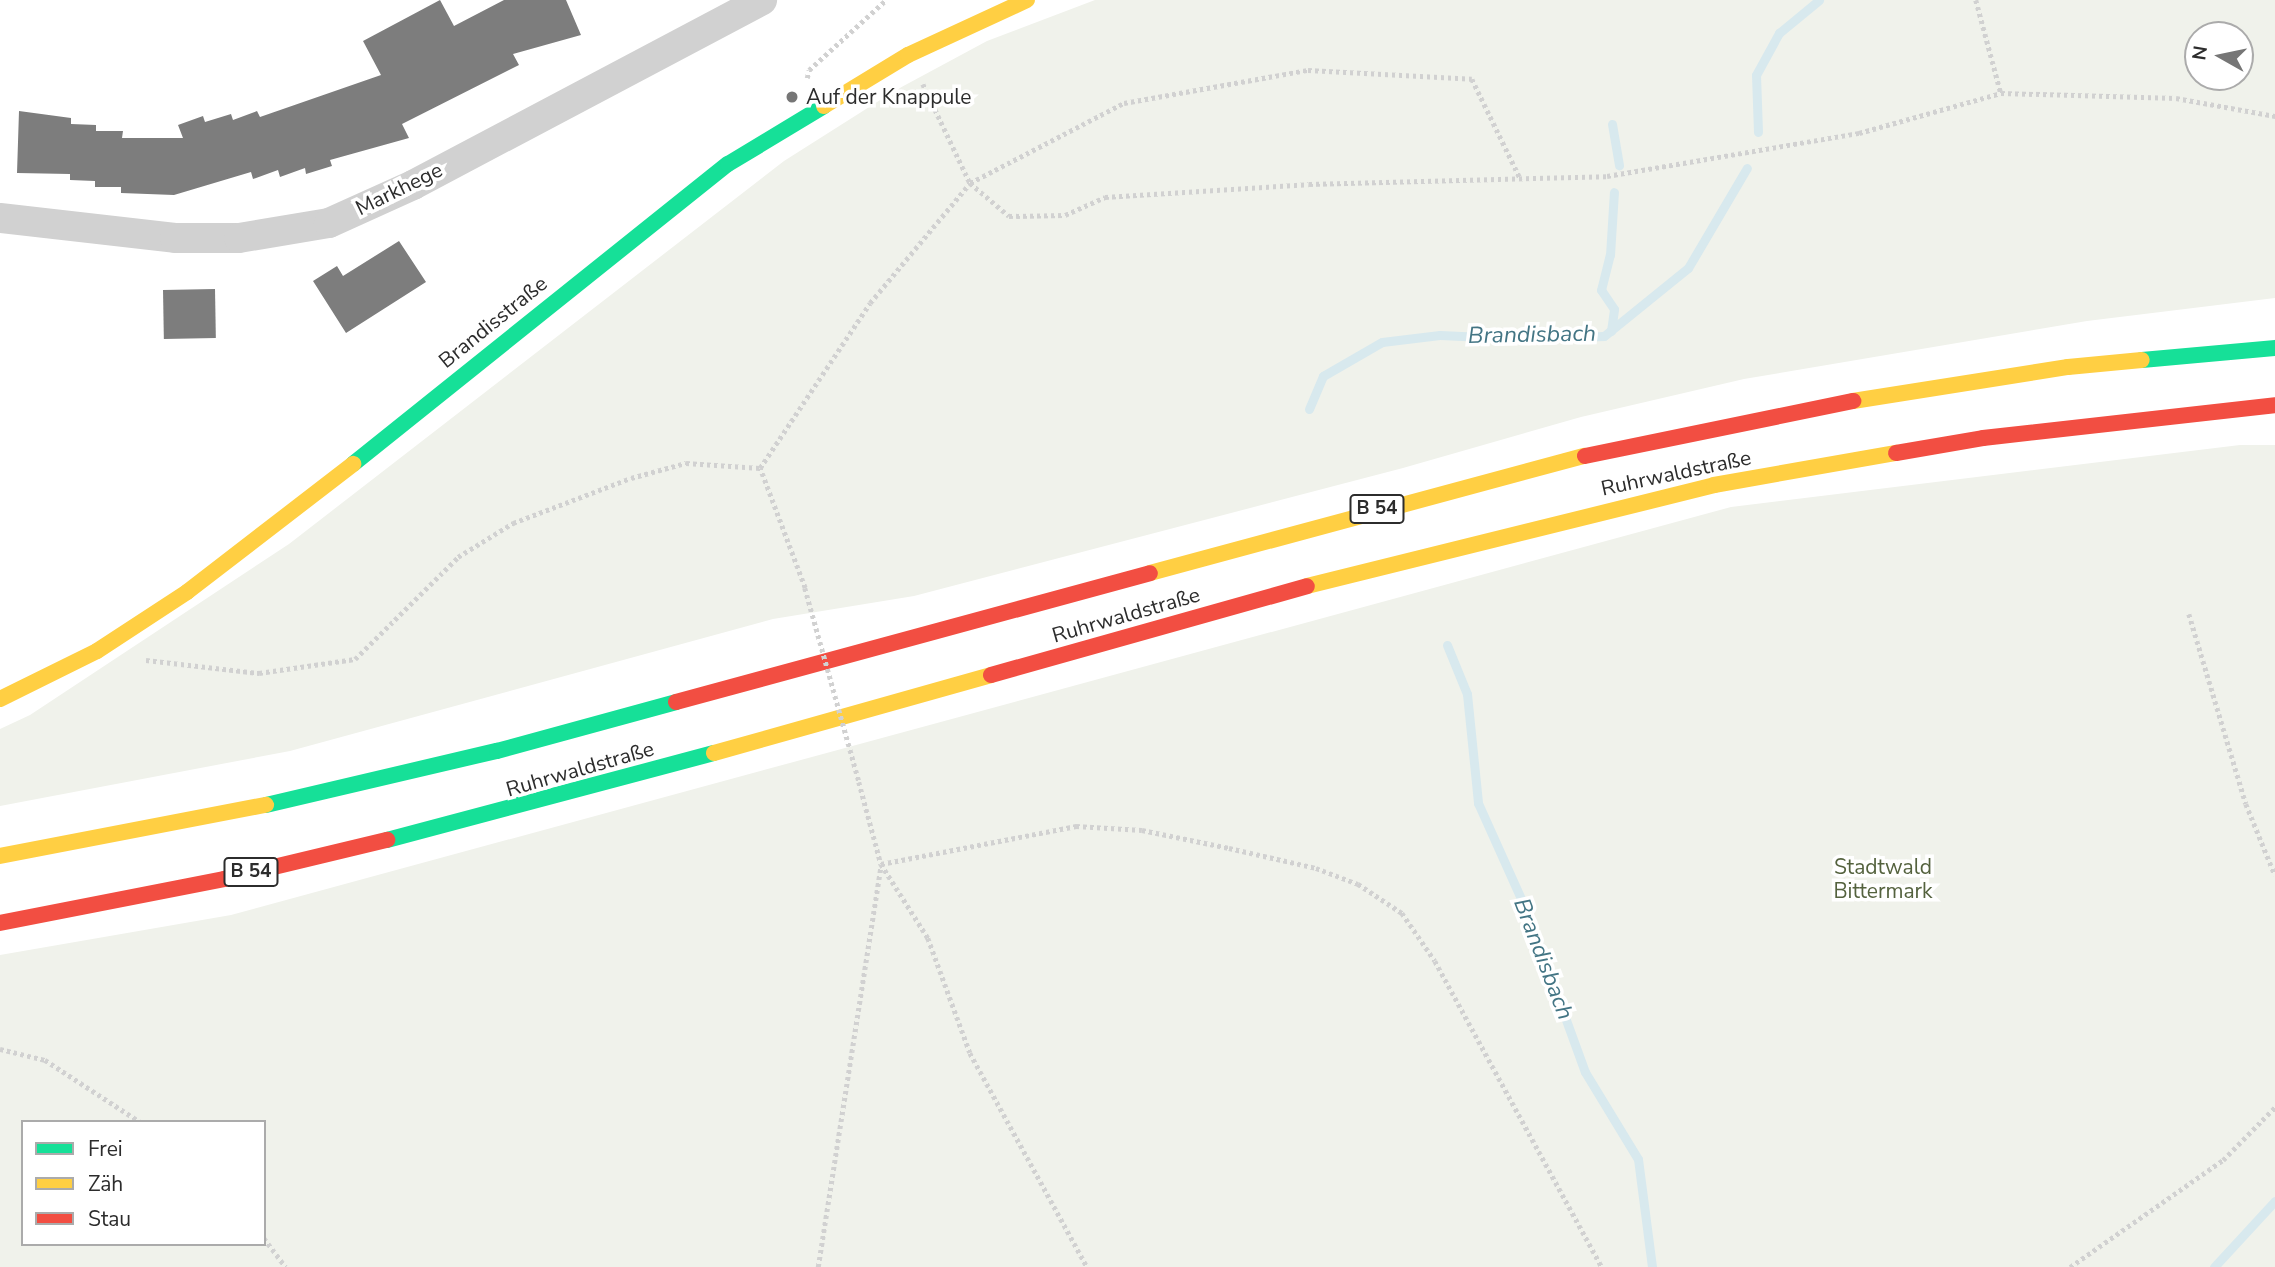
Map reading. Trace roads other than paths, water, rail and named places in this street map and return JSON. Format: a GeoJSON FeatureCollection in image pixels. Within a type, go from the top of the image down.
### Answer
{"type":"FeatureCollection","features":[{"type":"Feature","properties":{"kind":"main road","name":"Brandisstraße"},"geometry":{"type":"LineString","coordinates":[[0,699],[97,651],[282,522],[584,274],[728,164],[800,117],[908,55],[1027,0]]}},
{"type":"Feature","properties":{"kind":"main road","name":"B 54"},"geometry":{"type":"LineString","coordinates":[[0,856],[261,806],[496,751],[1539,466],[1760,417],[1913,390],[2068,368],[2275,348]]}},
{"type":"Feature","properties":{"kind":"main road","name":"Ruhrwaldstraße"},"geometry":{"type":"LineString","coordinates":[[0,923],[224,879],[500,813],[1312,585],[1714,485],[1983,438],[2275,405]]}},
{"type":"Feature","properties":{"kind":"street","name":"Markhege"},"geometry":{"type":"LineString","coordinates":[[0,218],[175,238],[239,238],[329,223],[413,185],[762,0]]}},
{"type":"Feature","properties":{"kind":"waterway"},"geometry":{"type":"LineString","coordinates":[[1758,132],[1756,75],[1779,33],[1819,0]]}},
{"type":"Feature","properties":{"kind":"waterway"},"geometry":{"type":"LineString","coordinates":[[1612,124],[1619,165]]}},
{"type":"Feature","properties":{"kind":"waterway","name":"Brandisbach"},"geometry":{"type":"LineString","coordinates":[[1309,409],[1323,376],[1382,342],[1440,335],[1528,339],[1604,336],[1688,268],[1747,168]]}},
{"type":"Feature","properties":{"kind":"waterway"},"geometry":{"type":"LineString","coordinates":[[1611,331],[1614,309],[1601,290],[1610,255],[1614,192]]}},
{"type":"Feature","properties":{"kind":"waterway","name":"Brandisbach"},"geometry":{"type":"LineString","coordinates":[[1447,645],[1467,694],[1478,803],[1526,910],[1585,1072],[1638,1159],[1652,1267]]}},
{"type":"Feature","properties":{"kind":"waterway"},"geometry":{"type":"LineString","coordinates":[[2214,1267],[2275,1201]]}},
{"type":"Feature","properties":{"kind":"place","name":"Auf der Knappule"},"geometry":{"type":"Point","coordinates":[792,97]}},
{"type":"Feature","properties":{"kind":"park label","name":"Stadtwald Bittermark"},"geometry":{"type":"Point","coordinates":[1883,879]}}]}
